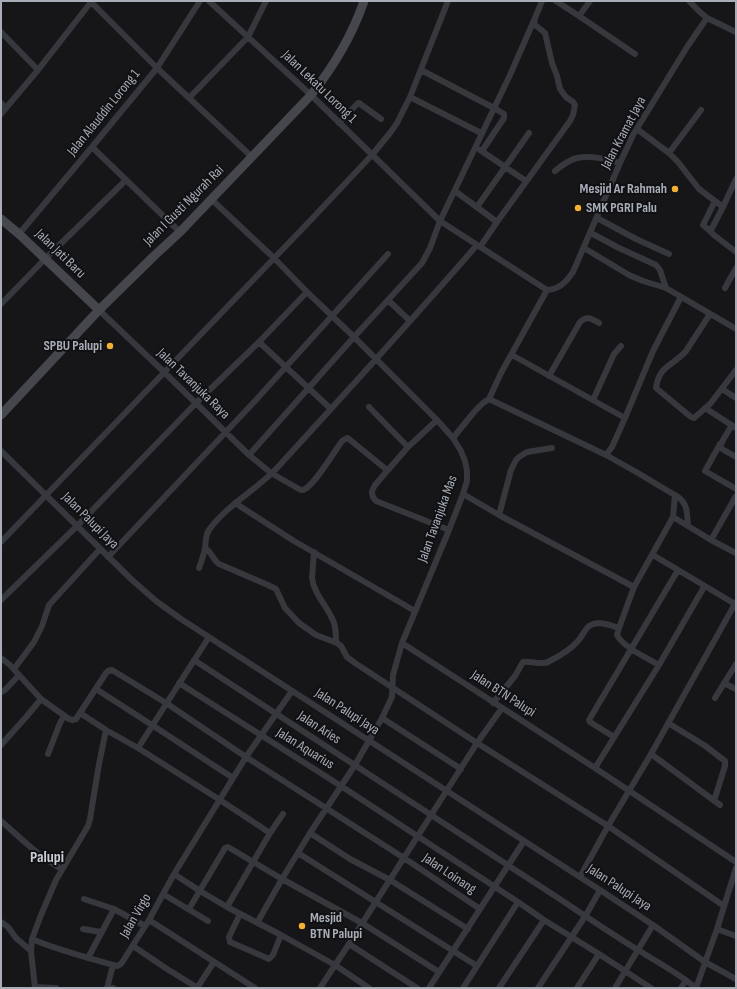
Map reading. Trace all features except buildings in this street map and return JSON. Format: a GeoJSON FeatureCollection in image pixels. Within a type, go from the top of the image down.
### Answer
{"type":"FeatureCollection","features":[{"type":"Feature","properties":{"kind":"main road","name":"Jalan I Gusti Ngurah Rai"},"geometry":{"type":"LineString","coordinates":[[1,414],[99,310],[180,232],[311,95],[326,76],[350,36],[364,1]]}},
{"type":"Feature","properties":{"kind":"main road","name":"Jalan Jati Baru"},"geometry":{"type":"LineString","coordinates":[[1,219],[19,234],[99,310]]}},
{"type":"Feature","properties":{"kind":"street","name":"Jalan Alauddin Lorong 1"},"geometry":{"type":"LineString","coordinates":[[19,234],[157,68],[200,1]]}},
{"type":"Feature","properties":{"kind":"street","name":"Jalan Lekatu Lorong 1"},"geometry":{"type":"LineString","coordinates":[[209,1],[311,95],[440,221],[547,290]]}},
{"type":"Feature","properties":{"kind":"street"},"geometry":{"type":"LineString","coordinates":[[189,98],[248,37],[266,1]]}},
{"type":"Feature","properties":{"kind":"street"},"geometry":{"type":"LineString","coordinates":[[1,542],[274,258],[372,155],[390,134],[410,97],[448,1]]}},
{"type":"Feature","properties":{"kind":"street"},"geometry":{"type":"LineString","coordinates":[[249,455],[422,263],[542,1]]}},
{"type":"Feature","properties":{"kind":"street"},"geometry":{"type":"LineString","coordinates":[[556,1],[635,54]]}},
{"type":"Feature","properties":{"kind":"street"},"geometry":{"type":"LineString","coordinates":[[579,16],[590,1]]}},
{"type":"Feature","properties":{"kind":"street"},"geometry":{"type":"LineString","coordinates":[[689,1],[707,18],[736,32]]}},
{"type":"Feature","properties":{"kind":"street"},"geometry":{"type":"LineString","coordinates":[[1,114],[38,70],[90,2],[157,68],[252,157]]}},
{"type":"Feature","properties":{"kind":"street"},"geometry":{"type":"LineString","coordinates":[[199,568],[206,548],[206,539],[209,531],[218,520],[235,503],[271,474],[478,246],[570,121],[575,108],[573,102],[562,93],[560,89],[546,36],[543,30],[534,24],[535,18]]}},
{"type":"Feature","properties":{"kind":"street","name":"Jalan Kramat Jaya"},"geometry":{"type":"LineString","coordinates":[[547,290],[555,289],[568,279],[573,272],[620,163],[637,129],[707,18]]}},
{"type":"Feature","properties":{"kind":"street"},"geometry":{"type":"LineString","coordinates":[[1,32],[38,70]]}},
{"type":"Feature","properties":{"kind":"street"},"geometry":{"type":"LineString","coordinates":[[421,70],[504,114],[504,118],[482,151]]}},
{"type":"Feature","properties":{"kind":"street"},"geometry":{"type":"LineString","coordinates":[[410,97],[481,133]]}},
{"type":"Feature","properties":{"kind":"street"},"geometry":{"type":"LineString","coordinates":[[1,103],[6,108]]}},
{"type":"Feature","properties":{"kind":"street"},"geometry":{"type":"LineString","coordinates":[[339,123],[358,103],[381,119]]}},
{"type":"Feature","properties":{"kind":"street"},"geometry":{"type":"LineString","coordinates":[[669,152],[701,110]]}},
{"type":"Feature","properties":{"kind":"street"},"geometry":{"type":"LineString","coordinates":[[637,129],[669,152],[699,189],[723,207]]}},
{"type":"Feature","properties":{"kind":"street"},"geometry":{"type":"LineString","coordinates":[[477,208],[530,134]]}},
{"type":"Feature","properties":{"kind":"street"},"geometry":{"type":"LineString","coordinates":[[475,146],[526,181]]}},
{"type":"Feature","properties":{"kind":"street"},"geometry":{"type":"LineString","coordinates":[[92,147],[180,232]]}},
{"type":"Feature","properties":{"kind":"street"},"geometry":{"type":"LineString","coordinates":[[555,171],[576,158],[600,158],[620,163]]}},
{"type":"Feature","properties":{"kind":"street"},"geometry":{"type":"LineString","coordinates":[[711,232],[711,228],[736,179]]}},
{"type":"Feature","properties":{"kind":"street"},"geometry":{"type":"LineString","coordinates":[[1,304],[126,180]]}},
{"type":"Feature","properties":{"kind":"street"},"geometry":{"type":"LineString","coordinates":[[455,191],[497,222]]}},
{"type":"Feature","properties":{"kind":"street","name":"Jalan Tavanjuka Mas"},"geometry":{"type":"LineString","coordinates":[[211,199],[274,258],[376,359],[453,438],[461,451],[467,470],[467,481],[449,530],[402,643]]}},
{"type":"Feature","properties":{"kind":"street"},"geometry":{"type":"LineString","coordinates":[[715,201],[702,226],[736,252]]}},
{"type":"Feature","properties":{"kind":"street"},"geometry":{"type":"LineString","coordinates":[[597,218],[636,239],[670,254]]}},
{"type":"Feature","properties":{"kind":"street"},"geometry":{"type":"LineString","coordinates":[[591,233],[616,247],[656,265],[660,270],[666,288]]}},
{"type":"Feature","properties":{"kind":"street"},"geometry":{"type":"LineString","coordinates":[[584,248],[629,276],[666,288],[736,329]]}},
{"type":"Feature","properties":{"kind":"street"},"geometry":{"type":"LineString","coordinates":[[108,557],[286,368],[388,254]]}},
{"type":"Feature","properties":{"kind":"street"},"geometry":{"type":"LineString","coordinates":[[725,288],[736,268]]}},
{"type":"Feature","properties":{"kind":"street"},"geometry":{"type":"LineString","coordinates":[[453,438],[483,402],[489,399],[501,373],[547,290]]}},
{"type":"Feature","properties":{"kind":"street"},"geometry":{"type":"LineString","coordinates":[[1,600],[77,526],[196,403],[259,342],[307,292]]}},
{"type":"Feature","properties":{"kind":"street"},"geometry":{"type":"LineString","coordinates":[[606,455],[612,447],[653,351],[680,297]]}},
{"type":"Feature","properties":{"kind":"street"},"geometry":{"type":"LineString","coordinates":[[388,300],[410,321]]}},
{"type":"Feature","properties":{"kind":"street","name":"Jalan Tavanjuka Raya"},"geometry":{"type":"LineString","coordinates":[[99,310],[249,455],[271,474],[299,489],[305,489],[318,476],[342,442],[347,438],[387,470]]}},
{"type":"Feature","properties":{"kind":"street"},"geometry":{"type":"LineString","coordinates":[[710,314],[686,351],[660,374],[657,380],[656,388],[694,418],[710,404],[736,370]]}},
{"type":"Feature","properties":{"kind":"street"},"geometry":{"type":"LineString","coordinates":[[549,376],[580,322],[583,319],[588,318],[599,322]]}},
{"type":"Feature","properties":{"kind":"street"},"geometry":{"type":"LineString","coordinates":[[259,342],[331,409]]}},
{"type":"Feature","properties":{"kind":"street"},"geometry":{"type":"LineString","coordinates":[[593,400],[614,354],[621,346]]}},
{"type":"Feature","properties":{"kind":"street"},"geometry":{"type":"LineString","coordinates":[[512,355],[625,418]]}},
{"type":"Feature","properties":{"kind":"street"},"geometry":{"type":"LineString","coordinates":[[722,389],[736,398]]}},
{"type":"Feature","properties":{"kind":"street"},"geometry":{"type":"LineString","coordinates":[[489,399],[606,455],[683,500],[687,511],[688,526]]}},
{"type":"Feature","properties":{"kind":"street"},"geometry":{"type":"LineString","coordinates":[[369,407],[408,448]]}},
{"type":"Feature","properties":{"kind":"street"},"geometry":{"type":"LineString","coordinates":[[705,408],[734,427],[720,444],[705,471],[736,489]]}},
{"type":"Feature","properties":{"kind":"street"},"geometry":{"type":"LineString","coordinates":[[436,420],[387,470],[372,490],[372,495],[376,501],[449,530]]}},
{"type":"Feature","properties":{"kind":"street"},"geometry":{"type":"LineString","coordinates":[[720,444],[722,449],[736,457]]}},
{"type":"Feature","properties":{"kind":"street"},"geometry":{"type":"LineString","coordinates":[[499,515],[511,470],[516,460],[527,452],[552,448]]}},
{"type":"Feature","properties":{"kind":"street","name":"Jalan Palupi Jaya"},"geometry":{"type":"LineString","coordinates":[[1,451],[108,557],[156,600],[181,619],[580,876],[705,962],[736,978]]}},
{"type":"Feature","properties":{"kind":"street"},"geometry":{"type":"LineString","coordinates":[[463,494],[499,515],[634,587]]}},
{"type":"Feature","properties":{"kind":"street"},"geometry":{"type":"LineString","coordinates":[[659,665],[631,648],[620,640],[617,635],[634,587],[673,517],[674,495]]}},
{"type":"Feature","properties":{"kind":"street"},"geometry":{"type":"LineString","coordinates":[[711,540],[736,496]]}},
{"type":"Feature","properties":{"kind":"street"},"geometry":{"type":"LineString","coordinates":[[235,503],[294,541],[415,611]]}},
{"type":"Feature","properties":{"kind":"street"},"geometry":{"type":"LineString","coordinates":[[673,517],[736,553]]}},
{"type":"Feature","properties":{"kind":"street"},"geometry":{"type":"LineString","coordinates":[[206,548],[215,561],[219,564],[276,589],[285,608],[299,623],[316,635],[341,645],[346,656],[350,660],[608,826],[724,906]]}},
{"type":"Feature","properties":{"kind":"street"},"geometry":{"type":"LineString","coordinates":[[14,669],[34,642],[42,626],[49,605],[100,549]]}},
{"type":"Feature","properties":{"kind":"street"},"geometry":{"type":"LineString","coordinates":[[314,552],[312,582],[331,615],[335,628],[336,642]]}},
{"type":"Feature","properties":{"kind":"street"},"geometry":{"type":"LineString","coordinates":[[580,876],[651,754],[735,603],[704,587],[653,555]]}},
{"type":"Feature","properties":{"kind":"street"},"geometry":{"type":"LineString","coordinates":[[614,737],[589,720],[678,570]]}},
{"type":"Feature","properties":{"kind":"street"},"geometry":{"type":"LineString","coordinates":[[595,768],[659,665],[704,587]]}},
{"type":"Feature","properties":{"kind":"street"},"geometry":{"type":"LineString","coordinates":[[493,703],[515,676],[523,662],[546,662],[569,649],[579,640],[588,628],[594,624],[599,623],[619,628]]}},
{"type":"Feature","properties":{"kind":"street"},"geometry":{"type":"LineString","coordinates":[[138,748],[209,637]]}},
{"type":"Feature","properties":{"kind":"street"},"geometry":{"type":"LineString","coordinates":[[257,923],[310,833],[355,765],[382,718],[392,697],[393,675],[402,643]]}},
{"type":"Feature","properties":{"kind":"street","name":"Jalan BTN Palupi"},"geometry":{"type":"LineString","coordinates":[[402,643],[595,768],[736,862]]}},
{"type":"Feature","properties":{"kind":"street"},"geometry":{"type":"LineString","coordinates":[[1,658],[14,669],[41,699],[70,720],[76,719],[106,673],[112,670],[404,858]]}},
{"type":"Feature","properties":{"kind":"street","name":"Jalan Aries"},"geometry":{"type":"LineString","coordinates":[[194,660],[431,816],[686,980],[696,988]]}},
{"type":"Feature","properties":{"kind":"street"},"geometry":{"type":"LineString","coordinates":[[716,698],[736,664]]}},
{"type":"Feature","properties":{"kind":"street"},"geometry":{"type":"LineString","coordinates":[[1,692],[19,676]]}},
{"type":"Feature","properties":{"kind":"street","name":"Jalan Aquarius"},"geometry":{"type":"LineString","coordinates":[[179,683],[341,786],[544,920],[600,954],[651,988]]}},
{"type":"Feature","properties":{"kind":"street"},"geometry":{"type":"LineString","coordinates":[[724,683],[736,690]]}},
{"type":"Feature","properties":{"kind":"street"},"geometry":{"type":"LineString","coordinates":[[96,689],[233,778]]}},
{"type":"Feature","properties":{"kind":"street","name":"Jalan Virgo"},"geometry":{"type":"LineString","coordinates":[[113,965],[119,966],[133,946],[174,874],[246,757],[292,691]]}},
{"type":"Feature","properties":{"kind":"street"},"geometry":{"type":"LineString","coordinates":[[1,745],[41,699]]}},
{"type":"Feature","properties":{"kind":"street"},"geometry":{"type":"LineString","coordinates":[[322,987],[477,743],[502,708]]}},
{"type":"Feature","properties":{"kind":"street"},"geometry":{"type":"LineString","coordinates":[[80,713],[138,748],[270,833]]}},
{"type":"Feature","properties":{"kind":"street"},"geometry":{"type":"LineString","coordinates":[[48,754],[64,716]]}},
{"type":"Feature","properties":{"kind":"street"},"geometry":{"type":"LineString","coordinates":[[382,718],[461,769]]}},
{"type":"Feature","properties":{"kind":"street"},"geometry":{"type":"LineString","coordinates":[[668,723],[704,745],[725,761],[725,766],[714,801]]}},
{"type":"Feature","properties":{"kind":"street"},"geometry":{"type":"LineString","coordinates":[[56,988],[35,988],[31,951],[32,939],[62,869],[85,832],[90,818],[106,730]]}},
{"type":"Feature","properties":{"kind":"street"},"geometry":{"type":"LineString","coordinates":[[651,754],[720,805]]}},
{"type":"Feature","properties":{"kind":"street"},"geometry":{"type":"LineString","coordinates":[[227,907],[253,861],[283,814]]}},
{"type":"Feature","properties":{"kind":"street"},"geometry":{"type":"LineString","coordinates":[[1,821],[44,858],[62,869]]}},
{"type":"Feature","properties":{"kind":"street"},"geometry":{"type":"LineString","coordinates":[[310,833],[350,859],[390,880],[468,929]]}},
{"type":"Feature","properties":{"kind":"street"},"geometry":{"type":"LineString","coordinates":[[429,988],[524,841]]}},
{"type":"Feature","properties":{"kind":"street"},"geometry":{"type":"LineString","coordinates":[[189,909],[228,846],[282,879],[362,923],[439,972]]}},
{"type":"Feature","properties":{"kind":"street"},"geometry":{"type":"LineString","coordinates":[[298,853],[477,966]]}},
{"type":"Feature","properties":{"kind":"street","name":"Jalan Loinang"},"geometry":{"type":"LineString","coordinates":[[404,858],[480,909]]}},
{"type":"Feature","properties":{"kind":"street"},"geometry":{"type":"LineString","coordinates":[[696,988],[717,929],[736,868]]}},
{"type":"Feature","properties":{"kind":"street"},"geometry":{"type":"LineString","coordinates":[[174,874],[227,907],[335,965],[369,988]]}},
{"type":"Feature","properties":{"kind":"street"},"geometry":{"type":"LineString","coordinates":[[538,988],[586,915],[600,890]]}},
{"type":"Feature","properties":{"kind":"street"},"geometry":{"type":"LineString","coordinates":[[163,894],[208,921]]}},
{"type":"Feature","properties":{"kind":"street"},"geometry":{"type":"LineString","coordinates":[[84,899],[114,909],[147,923],[255,988]]}},
{"type":"Feature","properties":{"kind":"street"},"geometry":{"type":"LineString","coordinates":[[463,988],[518,902]]}},
{"type":"Feature","properties":{"kind":"street"},"geometry":{"type":"LineString","coordinates":[[88,958],[114,909]]}},
{"type":"Feature","properties":{"kind":"street"},"geometry":{"type":"LineString","coordinates":[[240,914],[229,937],[230,942],[268,959],[273,955],[281,935]]}},
{"type":"Feature","properties":{"kind":"street"},"geometry":{"type":"LineString","coordinates":[[499,988],[544,920]]}},
{"type":"Feature","properties":{"kind":"street"},"geometry":{"type":"LineString","coordinates":[[1,922],[8,927],[16,938],[31,951]]}},
{"type":"Feature","properties":{"kind":"street"},"geometry":{"type":"LineString","coordinates":[[615,988],[653,925]]}},
{"type":"Feature","properties":{"kind":"street"},"geometry":{"type":"LineString","coordinates":[[83,929],[101,932]]}},
{"type":"Feature","properties":{"kind":"street"},"geometry":{"type":"LineString","coordinates":[[717,929],[736,936]]}},
{"type":"Feature","properties":{"kind":"street"},"geometry":{"type":"LineString","coordinates":[[32,939],[48,946],[113,965],[107,988]]}},
{"type":"Feature","properties":{"kind":"street"},"geometry":{"type":"LineString","coordinates":[[349,944],[417,988]]}},
{"type":"Feature","properties":{"kind":"street"},"geometry":{"type":"LineString","coordinates":[[133,946],[197,988],[214,962]]}},
{"type":"Feature","properties":{"kind":"street"},"geometry":{"type":"LineString","coordinates":[[577,988],[600,954]]}},
{"type":"Feature","properties":{"kind":"street"},"geometry":{"type":"LineString","coordinates":[[681,988],[686,980]]}},
{"type":"Feature","properties":{"kind":"place","name":"Mesjid Ar Rahmah"},"geometry":{"type":"Point","coordinates":[675,189]}},
{"type":"Feature","properties":{"kind":"place","name":"SMK PGRI Palu"},"geometry":{"type":"Point","coordinates":[578,208]}},
{"type":"Feature","properties":{"kind":"place","name":"SPBU Palupi"},"geometry":{"type":"Point","coordinates":[110,346]}},
{"type":"Feature","properties":{"kind":"place","name":"Mesjid BTN Palupi"},"geometry":{"type":"Point","coordinates":[302,926]}},
{"type":"Feature","properties":{"kind":"district","name":"Palupi"},"geometry":{"type":"Point","coordinates":[47,858]}}]}
